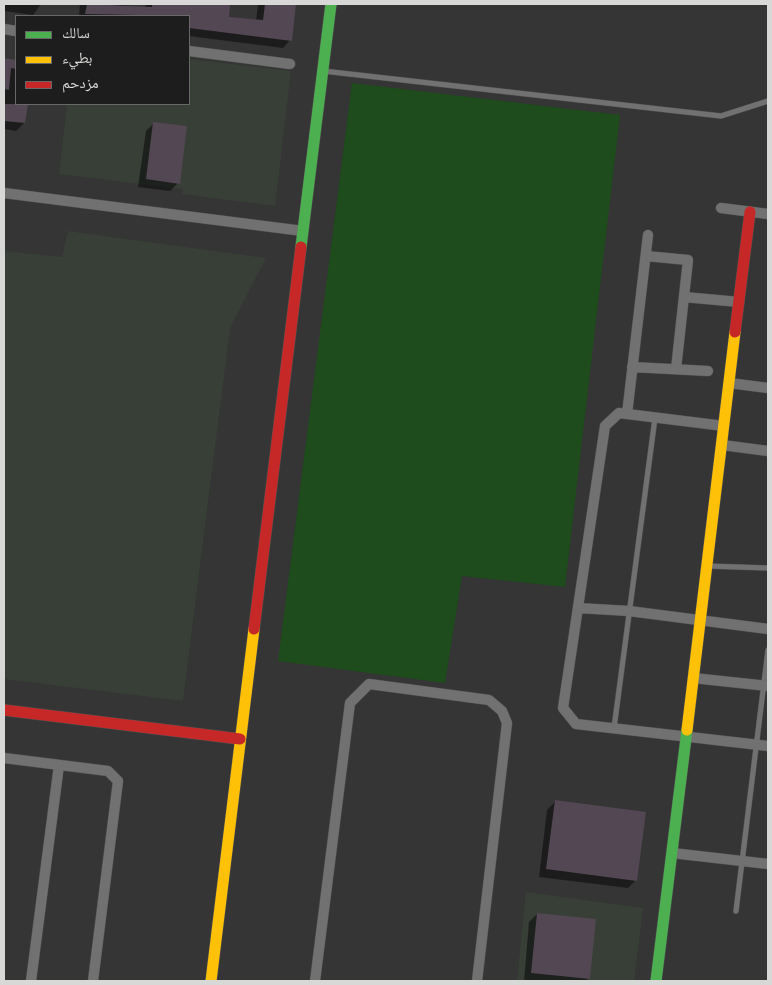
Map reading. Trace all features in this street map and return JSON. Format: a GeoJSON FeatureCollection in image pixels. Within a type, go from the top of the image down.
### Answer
{"type":"FeatureCollection","features":[{"type":"Feature","properties":{"kind":"street"},"geometry":{"type":"LineString","coordinates":[[211,981],[331,4]]}},
{"type":"Feature","properties":{"kind":"street"},"geometry":{"type":"LineString","coordinates":[[190,51],[290,64]]}},
{"type":"Feature","properties":{"kind":"street"},"geometry":{"type":"LineString","coordinates":[[4,193],[303,230]]}},
{"type":"Feature","properties":{"kind":"street"},"geometry":{"type":"LineString","coordinates":[[721,208],[768,214]]}},
{"type":"Feature","properties":{"kind":"street"},"geometry":{"type":"LineString","coordinates":[[656,981],[750,212]]}},
{"type":"Feature","properties":{"kind":"street"},"geometry":{"type":"LineString","coordinates":[[627,414],[648,235]]}},
{"type":"Feature","properties":{"kind":"street"},"geometry":{"type":"LineString","coordinates":[[646,256],[688,260],[676,369]]}},
{"type":"Feature","properties":{"kind":"street"},"geometry":{"type":"LineString","coordinates":[[684,297],[739,302]]}},
{"type":"Feature","properties":{"kind":"street"},"geometry":{"type":"LineString","coordinates":[[632,367],[708,371]]}},
{"type":"Feature","properties":{"kind":"street"},"geometry":{"type":"LineString","coordinates":[[729,383],[768,388]]}},
{"type":"Feature","properties":{"kind":"street"},"geometry":{"type":"LineString","coordinates":[[724,426],[619,413],[605,426],[563,708],[576,724],[768,746]]}},
{"type":"Feature","properties":{"kind":"street"},"geometry":{"type":"LineString","coordinates":[[722,445],[768,451]]}},
{"type":"Feature","properties":{"kind":"street"},"geometry":{"type":"LineString","coordinates":[[578,608],[629,611],[768,629]]}},
{"type":"Feature","properties":{"kind":"street"},"geometry":{"type":"LineString","coordinates":[[693,678],[765,685]]}},
{"type":"Feature","properties":{"kind":"street"},"geometry":{"type":"LineString","coordinates":[[315,981],[350,703],[369,684],[489,700],[502,711],[507,722],[477,981]]}},
{"type":"Feature","properties":{"kind":"street"},"geometry":{"type":"LineString","coordinates":[[4,710],[240,739]]}},
{"type":"Feature","properties":{"kind":"street"},"geometry":{"type":"LineString","coordinates":[[4,758],[108,772],[118,781],[93,981]]}},
{"type":"Feature","properties":{"kind":"street"},"geometry":{"type":"LineString","coordinates":[[31,981],[59,765]]}},
{"type":"Feature","properties":{"kind":"street"},"geometry":{"type":"LineString","coordinates":[[672,853],[768,864]]}},
{"type":"Feature","properties":{"kind":"lane"},"geometry":{"type":"LineString","coordinates":[[323,71],[721,116],[768,101]]}},
{"type":"Feature","properties":{"kind":"lane"},"geometry":{"type":"LineString","coordinates":[[614,728],[655,418]]}},
{"type":"Feature","properties":{"kind":"lane"},"geometry":{"type":"LineString","coordinates":[[707,566],[768,568]]}},
{"type":"Feature","properties":{"kind":"lane"},"geometry":{"type":"LineString","coordinates":[[736,911],[744,861],[755,744],[765,685],[768,650]]}},
{"type":"Feature","properties":{"kind":"shaded area"},"geometry":{"type":"Polygon","coordinates":[[[190,59],[291,71],[275,206],[182,194],[183,189],[59,174],[67,105],[190,105],[190,59]]]}},
{"type":"Feature","properties":{"kind":"shaded area"},"geometry":{"type":"Polygon","coordinates":[[[68,231],[266,258],[230,328],[183,701],[4,679],[4,251],[62,257],[68,231]]]}},
{"type":"Feature","properties":{"kind":"shaded area"},"geometry":{"type":"Polygon","coordinates":[[[526,892],[643,908],[634,981],[517,981],[526,892]]]}},
{"type":"Feature","properties":{"kind":"green space"},"geometry":{"type":"Polygon","coordinates":[[[352,83],[620,115],[565,587],[462,576],[445,683],[278,661],[352,83]]]}},
{"type":"Feature","properties":{"kind":"building"},"geometry":{"type":"Polygon","coordinates":[[[87,4],[152,7],[152,4],[230,4],[229,17],[263,20],[265,4],[296,4],[292,41],[190,28],[190,15],[85,14],[87,4]]]}},
{"type":"Feature","properties":{"kind":"building"},"geometry":{"type":"Polygon","coordinates":[[[4,58],[15,60],[15,69],[11,68],[9,90],[4,89],[4,58]]]}},
{"type":"Feature","properties":{"kind":"building"},"geometry":{"type":"Polygon","coordinates":[[[4,104],[28,105],[25,123],[4,121],[4,104]]]}},
{"type":"Feature","properties":{"kind":"building"},"geometry":{"type":"Polygon","coordinates":[[[153,122],[187,126],[180,184],[146,179],[153,122]]]}},
{"type":"Feature","properties":{"kind":"building"},"geometry":{"type":"Polygon","coordinates":[[[555,800],[646,812],[637,881],[546,869],[555,800]]]}},
{"type":"Feature","properties":{"kind":"building"},"geometry":{"type":"Polygon","coordinates":[[[537,913],[596,919],[590,979],[531,973],[537,913]]]}},
{"type":"Feature","properties":{"kind":"traffic: fast"},"geometry":{"type":"LineString","coordinates":[[301,247],[331,4]]}},
{"type":"Feature","properties":{"kind":"traffic: fast"},"geometry":{"type":"LineString","coordinates":[[656,981],[687,730]]}},
{"type":"Feature","properties":{"kind":"traffic: slow"},"geometry":{"type":"LineString","coordinates":[[687,730],[735,332]]}},
{"type":"Feature","properties":{"kind":"traffic: slow"},"geometry":{"type":"LineString","coordinates":[[211,981],[254,629]]}},
{"type":"Feature","properties":{"kind":"traffic: jam"},"geometry":{"type":"LineString","coordinates":[[735,332],[750,212]]}},
{"type":"Feature","properties":{"kind":"traffic: jam"},"geometry":{"type":"LineString","coordinates":[[254,629],[301,247]]}},
{"type":"Feature","properties":{"kind":"traffic: jam"},"geometry":{"type":"LineString","coordinates":[[4,710],[240,739]]}}]}
